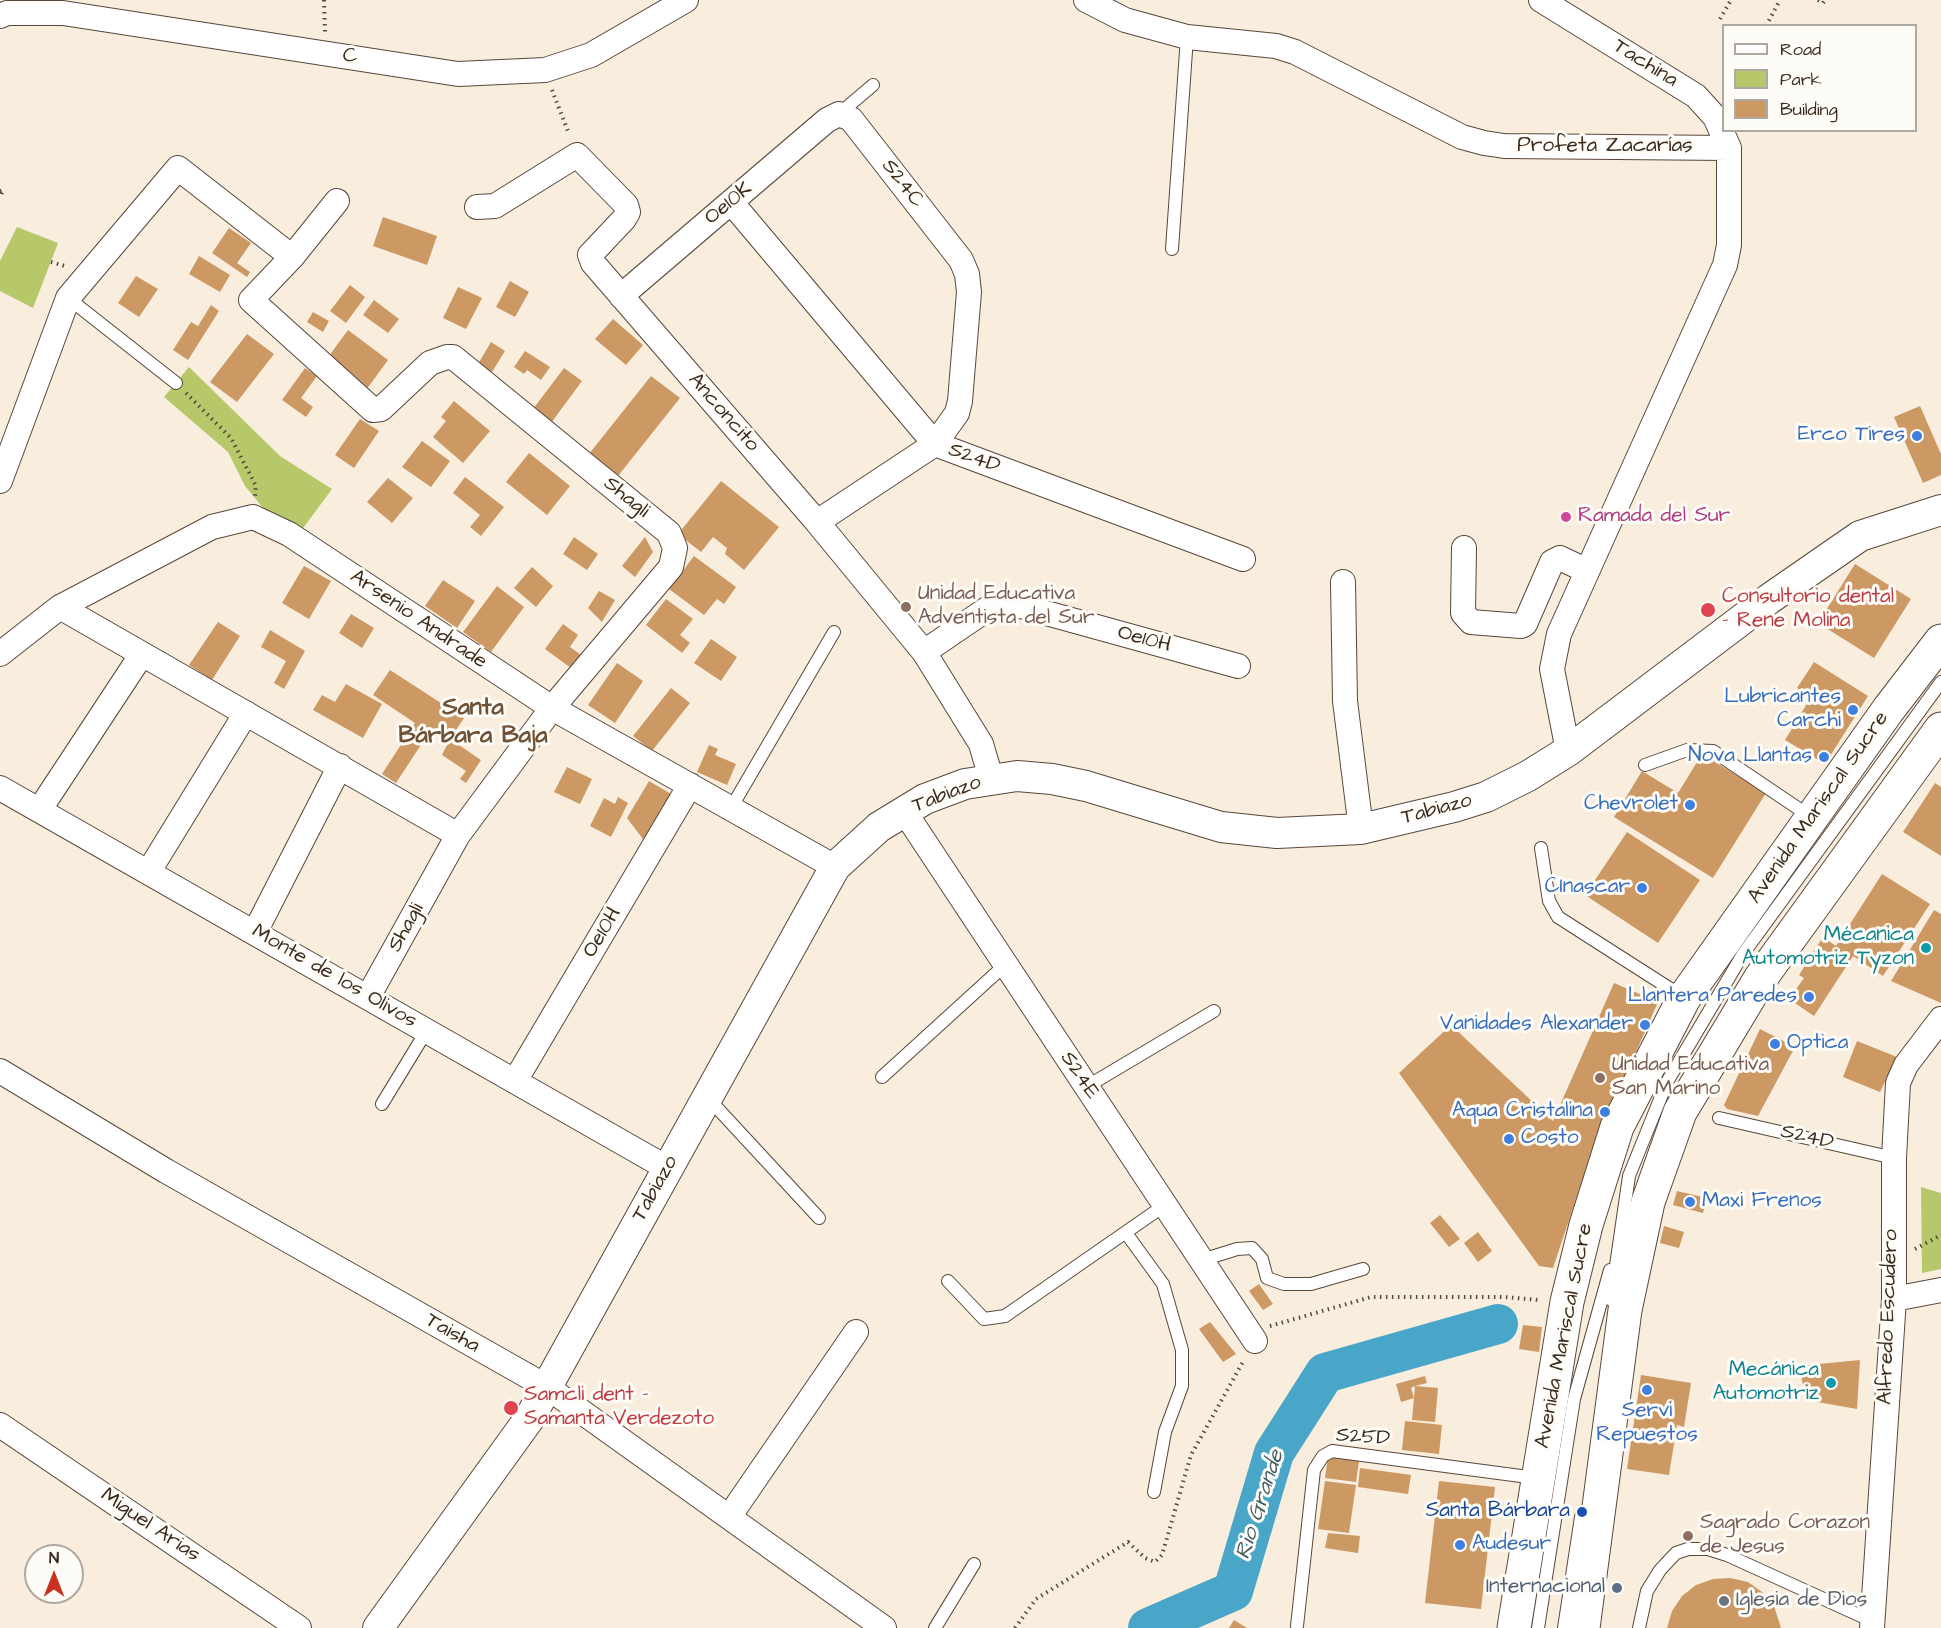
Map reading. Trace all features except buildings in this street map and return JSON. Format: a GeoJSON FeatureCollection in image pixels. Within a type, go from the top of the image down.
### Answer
{"type":"FeatureCollection","features":[{"type":"Feature","properties":{"kind":"main road","name":"Avenida Mariscal Sucre"},"geometry":{"type":"LineString","coordinates":[[1514,1628],[1567,1302],[1586,1225],[1617,1127],[1684,998],[1812,817],[1941,641]]}},
{"type":"Feature","properties":{"kind":"main road"},"geometry":{"type":"LineString","coordinates":[[1583,1628],[1625,1310],[1648,1202],[1680,1112],[1760,979],[1941,729]]}},
{"type":"Feature","properties":{"kind":"street","name":"C"},"geometry":{"type":"LineString","coordinates":[[0,16],[7,13],[63,13],[459,74],[544,70],[591,55],[686,0]]}},
{"type":"Feature","properties":{"kind":"street","name":"Profeta Zacarías"},"geometry":{"type":"LineString","coordinates":[[1086,0],[1125,20],[1187,37],[1276,46],[1295,52],[1462,137],[1484,143],[1504,146],[1729,148]]}},
{"type":"Feature","properties":{"kind":"street","name":"Tachina"},"geometry":{"type":"LineString","coordinates":[[1542,0],[1696,96],[1715,117],[1729,148]]}},
{"type":"Feature","properties":{"kind":"street","name":"Oe10K"},"geometry":{"type":"LineString","coordinates":[[621,296],[827,120],[839,114]]}},
{"type":"Feature","properties":{"kind":"street","name":"S24C"},"geometry":{"type":"LineString","coordinates":[[839,114],[851,119],[961,260],[967,274],[969,292],[960,401],[957,413],[935,444]]}},
{"type":"Feature","properties":{"kind":"street"},"geometry":{"type":"LineString","coordinates":[[1568,751],[1552,669],[1559,634],[1725,265],[1729,245],[1729,148]]}},
{"type":"Feature","properties":{"kind":"street"},"geometry":{"type":"LineString","coordinates":[[477,207],[495,206],[577,155]]}},
{"type":"Feature","properties":{"kind":"street","name":"Anconcito"},"geometry":{"type":"LineString","coordinates":[[577,155],[626,206],[628,212],[590,255],[593,263],[817,522],[924,652],[981,744],[991,778]]}},
{"type":"Feature","properties":{"kind":"street"},"geometry":{"type":"LineString","coordinates":[[0,481],[68,298],[178,168],[292,257]]}},
{"type":"Feature","properties":{"kind":"street","name":"Shagli"},"geometry":{"type":"LineString","coordinates":[[337,201],[292,257],[251,300],[368,408],[381,409],[430,363],[440,358],[453,357],[669,533],[675,548],[671,567],[552,708],[458,835],[368,997]]}},
{"type":"Feature","properties":{"kind":"street","name":"S24D"},"geometry":{"type":"LineString","coordinates":[[730,202],[935,444],[1243,559]]}},
{"type":"Feature","properties":{"kind":"street"},"geometry":{"type":"LineString","coordinates":[[817,522],[935,444]]}},
{"type":"Feature","properties":{"kind":"street","name":"Tabiazo"},"geometry":{"type":"LineString","coordinates":[[378,1628],[529,1419],[835,867],[861,841],[904,811],[949,790],[991,778],[1017,776],[1053,779],[1221,827],[1277,832],[1361,829],[1454,807],[1486,797],[1528,776],[1568,751],[1769,599],[1860,536],[1941,510]]}},
{"type":"Feature","properties":{"kind":"street"},"geometry":{"type":"LineString","coordinates":[[0,654],[60,607],[212,527],[253,517]]}},
{"type":"Feature","properties":{"kind":"street","name":"Arsenio Andrade"},"geometry":{"type":"LineString","coordinates":[[253,517],[289,534],[552,708],[835,867]]}},
{"type":"Feature","properties":{"kind":"street"},"geometry":{"type":"LineString","coordinates":[[1464,548],[1463,613],[1472,622],[1521,626],[1525,624],[1552,562],[1560,558],[1587,571]]}},
{"type":"Feature","properties":{"kind":"street"},"geometry":{"type":"LineString","coordinates":[[1343,582],[1345,701],[1361,829]]}},
{"type":"Feature","properties":{"kind":"street","name":"Oe10H"},"geometry":{"type":"LineString","coordinates":[[924,652],[996,603],[1010,603],[1238,666]]}},
{"type":"Feature","properties":{"kind":"street"},"geometry":{"type":"LineString","coordinates":[[60,607],[458,835]]}},
{"type":"Feature","properties":{"kind":"street"},"geometry":{"type":"LineString","coordinates":[[40,809],[142,654]]}},
{"type":"Feature","properties":{"kind":"street"},"geometry":{"type":"LineString","coordinates":[[149,871],[246,713]]}},
{"type":"Feature","properties":{"kind":"street"},"geometry":{"type":"LineString","coordinates":[[255,932],[340,766]]}},
{"type":"Feature","properties":{"kind":"street","name":"Oe10H"},"geometry":{"type":"LineString","coordinates":[[515,1081],[690,785]]}},
{"type":"Feature","properties":{"kind":"street","name":"Monte de los Olivos"},"geometry":{"type":"LineString","coordinates":[[0,788],[667,1168]]}},
{"type":"Feature","properties":{"kind":"street","name":"S24E"},"geometry":{"type":"LineString","coordinates":[[904,811],[1255,1341]]}},
{"type":"Feature","properties":{"kind":"street","name":"Alfredo Escudero"},"geometry":{"type":"LineString","coordinates":[[1872,1624],[1894,1299],[1894,1158],[1898,1083],[1906,1065],[1941,1019]]}},
{"type":"Feature","properties":{"kind":"street","name":"Taisha"},"geometry":{"type":"LineString","coordinates":[[0,1071],[166,1171],[547,1387],[884,1628]]}},
{"type":"Feature","properties":{"kind":"street"},"geometry":{"type":"LineString","coordinates":[[1894,1299],[1941,1290]]}},
{"type":"Feature","properties":{"kind":"street"},"geometry":{"type":"LineString","coordinates":[[729,1517],[856,1332]]}},
{"type":"Feature","properties":{"kind":"street","name":"Miguel Arias"},"geometry":{"type":"LineString","coordinates":[[0,1425],[299,1628]]}},
{"type":"Feature","properties":{"kind":"lane"},"geometry":{"type":"LineString","coordinates":[[1172,249],[1187,37]]}},
{"type":"Feature","properties":{"kind":"lane"},"geometry":{"type":"LineString","coordinates":[[839,114],[873,85]]}},
{"type":"Feature","properties":{"kind":"lane"},"geometry":{"type":"LineString","coordinates":[[68,298],[176,383]]}},
{"type":"Feature","properties":{"kind":"lane"},"geometry":{"type":"LineString","coordinates":[[731,808],[834,632]]}},
{"type":"Feature","properties":{"kind":"lane"},"geometry":{"type":"LineString","coordinates":[[1607,1330],[1629,1176],[1667,1082],[1743,954],[1941,682]]}},
{"type":"Feature","properties":{"kind":"lane"},"geometry":{"type":"LineString","coordinates":[[1645,765],[1688,750],[1713,751],[1812,817]]}},
{"type":"Feature","properties":{"kind":"lane"},"geometry":{"type":"LineString","coordinates":[[1540,848],[1549,901],[1558,917],[1684,998]]}},
{"type":"Feature","properties":{"kind":"lane"},"geometry":{"type":"LineString","coordinates":[[882,1077],[1005,964]]}},
{"type":"Feature","properties":{"kind":"lane"},"geometry":{"type":"LineString","coordinates":[[1086,1087],[1214,1011]]}},
{"type":"Feature","properties":{"kind":"lane"},"geometry":{"type":"LineString","coordinates":[[382,1104],[427,1030]]}},
{"type":"Feature","properties":{"kind":"lane"},"geometry":{"type":"LineString","coordinates":[[706,1096],[819,1218]]}},
{"type":"Feature","properties":{"kind":"lane","name":"S24D"},"geometry":{"type":"LineString","coordinates":[[1719,1118],[1894,1158]]}},
{"type":"Feature","properties":{"kind":"lane"},"geometry":{"type":"LineString","coordinates":[[948,1281],[984,1319],[1005,1316],[1165,1205]]}},
{"type":"Feature","properties":{"kind":"lane"},"geometry":{"type":"LineString","coordinates":[[1126,1233],[1163,1284],[1182,1350],[1182,1386],[1165,1432],[1154,1491]]}},
{"type":"Feature","properties":{"kind":"lane"},"geometry":{"type":"LineString","coordinates":[[1538,1628],[1575,1399],[1590,1334],[1620,1235]]}},
{"type":"Feature","properties":{"kind":"lane"},"geometry":{"type":"LineString","coordinates":[[1202,1260],[1237,1249],[1252,1248],[1262,1259],[1267,1278],[1284,1284],[1311,1284],[1363,1269]]}},
{"type":"Feature","properties":{"kind":"lane","name":"S25D"},"geometry":{"type":"LineString","coordinates":[[1297,1626],[1314,1470],[1323,1456],[1332,1451],[1537,1478]]}},
{"type":"Feature","properties":{"kind":"lane"},"geometry":{"type":"LineString","coordinates":[[1563,1628],[1584,1501]]}},
{"type":"Feature","properties":{"kind":"lane"},"geometry":{"type":"LineString","coordinates":[[1639,1628],[1647,1591],[1651,1584],[1676,1553],[1688,1550],[1708,1550],[1727,1555],[1872,1624]]}},
{"type":"Feature","properties":{"kind":"lane"},"geometry":{"type":"LineString","coordinates":[[935,1628],[974,1564]]}},
{"type":"Feature","properties":{"kind":"path"},"geometry":{"type":"LineString","coordinates":[[324,0],[326,53]]}},
{"type":"Feature","properties":{"kind":"path"},"geometry":{"type":"LineString","coordinates":[[1720,19],[1731,0]]}},
{"type":"Feature","properties":{"kind":"path"},"geometry":{"type":"LineString","coordinates":[[1767,24],[1780,0]]}},
{"type":"Feature","properties":{"kind":"path"},"geometry":{"type":"LineString","coordinates":[[1818,0],[1822,3],[1825,0]]}},
{"type":"Feature","properties":{"kind":"path"},"geometry":{"type":"LineString","coordinates":[[544,70],[577,155]]}},
{"type":"Feature","properties":{"kind":"path"},"geometry":{"type":"LineString","coordinates":[[0,191],[3,190],[0,198]]}},
{"type":"Feature","properties":{"kind":"path"},"geometry":{"type":"LineString","coordinates":[[176,383],[231,438],[256,486],[253,517]]}},
{"type":"Feature","properties":{"kind":"path"},"geometry":{"type":"LineString","coordinates":[[1015,1628],[1035,1599],[1128,1542],[1145,1558],[1155,1562],[1162,1555],[1191,1455],[1255,1341],[1272,1324],[1371,1297],[1504,1297],[1567,1302]]}},
{"type":"Feature","properties":{"kind":"green space"},"geometry":{"type":"Polygon","coordinates":[[[17,227],[58,243],[33,308],[0,291],[0,261],[17,227]]]}},
{"type":"Feature","properties":{"kind":"green space"},"geometry":{"type":"Polygon","coordinates":[[[189,367],[280,456],[332,489],[301,531],[264,509],[245,486],[228,452],[164,397],[189,367]]]}},
{"type":"Feature","properties":{"kind":"green space"},"geometry":{"type":"Polygon","coordinates":[[[1921,1187],[1941,1193],[1941,1269],[1922,1273],[1921,1187]]]}},
{"type":"Feature","properties":{"kind":"waterway","name":"Rio Grande"},"geometry":{"type":"LineString","coordinates":[[1148,1628],[1233,1591],[1274,1453],[1325,1373],[1498,1324]]}},
{"type":"Feature","properties":{"kind":"place","name":"Erco Tires"},"geometry":{"type":"Point","coordinates":[1917,436]}},
{"type":"Feature","properties":{"kind":"place","name":"Ramada del Sur"},"geometry":{"type":"Point","coordinates":[1566,517]}},
{"type":"Feature","properties":{"kind":"place","name":"Unidad Educativa Adventista del Sur"},"geometry":{"type":"Point","coordinates":[906,607]}},
{"type":"Feature","properties":{"kind":"place","name":"Consultorio dental - Rene Molina"},"geometry":{"type":"Point","coordinates":[1708,610]}},
{"type":"Feature","properties":{"kind":"place","name":"Lubricantes Carchi"},"geometry":{"type":"Point","coordinates":[1853,710]}},
{"type":"Feature","properties":{"kind":"place","name":"Nova Llantas"},"geometry":{"type":"Point","coordinates":[1824,757]}},
{"type":"Feature","properties":{"kind":"place","name":"Chevrolet"},"geometry":{"type":"Point","coordinates":[1690,805]}},
{"type":"Feature","properties":{"kind":"place","name":"CInascar"},"geometry":{"type":"Point","coordinates":[1642,888]}},
{"type":"Feature","properties":{"kind":"place","name":"Mécanica Automotriz Tyzon"},"geometry":{"type":"Point","coordinates":[1926,948]}},
{"type":"Feature","properties":{"kind":"place","name":"Llantera Paredes"},"geometry":{"type":"Point","coordinates":[1809,997]}},
{"type":"Feature","properties":{"kind":"place","name":"Vanidades Alexander"},"geometry":{"type":"Point","coordinates":[1645,1025]}},
{"type":"Feature","properties":{"kind":"place","name":"Optica"},"geometry":{"type":"Point","coordinates":[1775,1044]}},
{"type":"Feature","properties":{"kind":"place","name":"Unidad Educativa San Marino"},"geometry":{"type":"Point","coordinates":[1600,1078]}},
{"type":"Feature","properties":{"kind":"place","name":"Aqua Cristalina"},"geometry":{"type":"Point","coordinates":[1605,1112]}},
{"type":"Feature","properties":{"kind":"place","name":"Costo"},"geometry":{"type":"Point","coordinates":[1509,1139]}},
{"type":"Feature","properties":{"kind":"place","name":"Maxi Frenos"},"geometry":{"type":"Point","coordinates":[1690,1202]}},
{"type":"Feature","properties":{"kind":"place","name":"Mecánica Automotriz"},"geometry":{"type":"Point","coordinates":[1831,1383]}},
{"type":"Feature","properties":{"kind":"place","name":"Servi Repuestos"},"geometry":{"type":"Point","coordinates":[1647,1390]}},
{"type":"Feature","properties":{"kind":"place","name":"Samcli dent - Samanta Verdezoto"},"geometry":{"type":"Point","coordinates":[511,1408]}},
{"type":"Feature","properties":{"kind":"place","name":"Santa Bárbara"},"geometry":{"type":"Point","coordinates":[1582,1512]}},
{"type":"Feature","properties":{"kind":"place","name":"Sagrado Corazon de Jesus"},"geometry":{"type":"Point","coordinates":[1688,1536]}},
{"type":"Feature","properties":{"kind":"place","name":"Audesur"},"geometry":{"type":"Point","coordinates":[1460,1545]}},
{"type":"Feature","properties":{"kind":"place","name":"Internacional"},"geometry":{"type":"Point","coordinates":[1617,1588]}},
{"type":"Feature","properties":{"kind":"place","name":"Iglesia de Dios"},"geometry":{"type":"Point","coordinates":[1724,1601]}},
{"type":"Feature","properties":{"kind":"district","name":"Santa Bárbara Baja"},"geometry":{"type":"Point","coordinates":[473,723]}}]}
